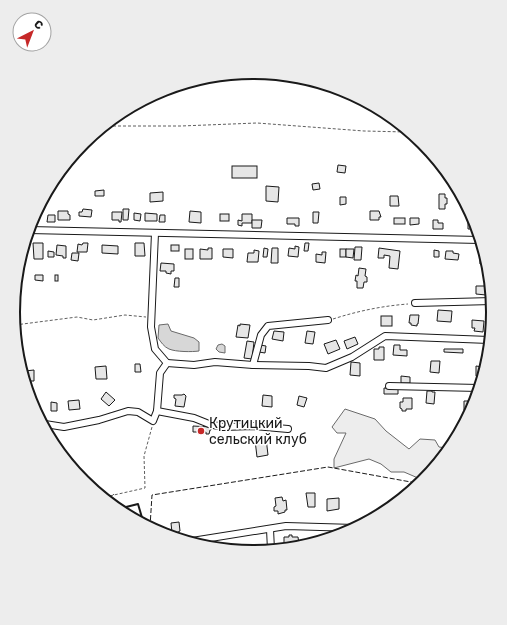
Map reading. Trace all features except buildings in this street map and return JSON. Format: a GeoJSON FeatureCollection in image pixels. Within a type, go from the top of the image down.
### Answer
{"type":"FeatureCollection","features":[{"type":"Feature","properties":{"kind":"street"},"geometry":{"type":"LineString","coordinates":[[35,230],[476,240]]}},
{"type":"Feature","properties":{"kind":"street"},"geometry":{"type":"LineString","coordinates":[[155,233],[152,327],[155,349],[167,363],[194,365],[215,362],[326,368],[352,357],[385,336],[485,340]]}},
{"type":"Feature","properties":{"kind":"street"},"geometry":{"type":"LineString","coordinates":[[415,303],[487,301]]}},
{"type":"Feature","properties":{"kind":"street"},"geometry":{"type":"LineString","coordinates":[[253,365],[261,335],[268,326],[328,320]]}},
{"type":"Feature","properties":{"kind":"street"},"geometry":{"type":"LineString","coordinates":[[49,425],[64,427],[99,420],[128,411],[138,412],[153,421],[157,412],[160,373],[167,363]]}},
{"type":"Feature","properties":{"kind":"street"},"geometry":{"type":"LineString","coordinates":[[389,386],[475,388]]}},
{"type":"Feature","properties":{"kind":"street"},"geometry":{"type":"LineString","coordinates":[[157,412],[194,418],[209,424],[223,427],[253,426],[288,429]]}},
{"type":"Feature","properties":{"kind":"street"},"geometry":{"type":"LineString","coordinates":[[200,540],[286,526],[343,528]]}},
{"type":"Feature","properties":{"kind":"street"},"geometry":{"type":"LineString","coordinates":[[270,529],[271,546]]}},
{"type":"Feature","properties":{"kind":"path"},"geometry":{"type":"LineString","coordinates":[[112,126],[181,126],[257,123],[364,131],[401,132]]}},
{"type":"Feature","properties":{"kind":"path"},"geometry":{"type":"LineString","coordinates":[[328,320],[353,312],[378,307],[415,303]]}},
{"type":"Feature","properties":{"kind":"path"},"geometry":{"type":"LineString","coordinates":[[20,324],[77,317],[93,320],[125,315],[152,317]]}},
{"type":"Feature","properties":{"kind":"path"},"geometry":{"type":"LineString","coordinates":[[109,496],[145,488],[144,456],[153,421]]}},
{"type":"Feature","properties":{"kind":"path"},"geometry":{"type":"LineString","coordinates":[[110,498],[114,494]]}},
{"type":"Feature","properties":{"kind":"shaded area"},"geometry":{"type":"Polygon","coordinates":[[[168,324],[171,331],[194,338],[199,342],[199,351],[188,352],[172,350],[166,347],[158,338],[159,325],[168,324]]]}},
{"type":"Feature","properties":{"kind":"shaded area"},"geometry":{"type":"Polygon","coordinates":[[[222,344],[225,346],[225,353],[219,352],[216,349],[218,345],[222,344]]]}},
{"type":"Feature","properties":{"kind":"shaded area"},"geometry":{"type":"Polygon","coordinates":[[[345,409],[375,419],[386,431],[409,449],[420,439],[435,440],[439,447],[444,448],[419,478],[404,472],[391,472],[381,464],[369,459],[334,468],[334,459],[346,433],[337,433],[332,427],[345,409]]]}},
{"type":"Feature","properties":{"kind":"fence"},"geometry":{"type":"LineString","coordinates":[[150,522],[152,495],[328,467],[414,482]]}},
{"type":"Feature","properties":{"kind":"wall"},"geometry":{"type":"LineString","coordinates":[[125,507],[138,504],[142,518]]}},
{"type":"Feature","properties":{"kind":"place","name":"Крутицкий сельский клуб"},"geometry":{"type":"Point","coordinates":[201,431]}}]}
